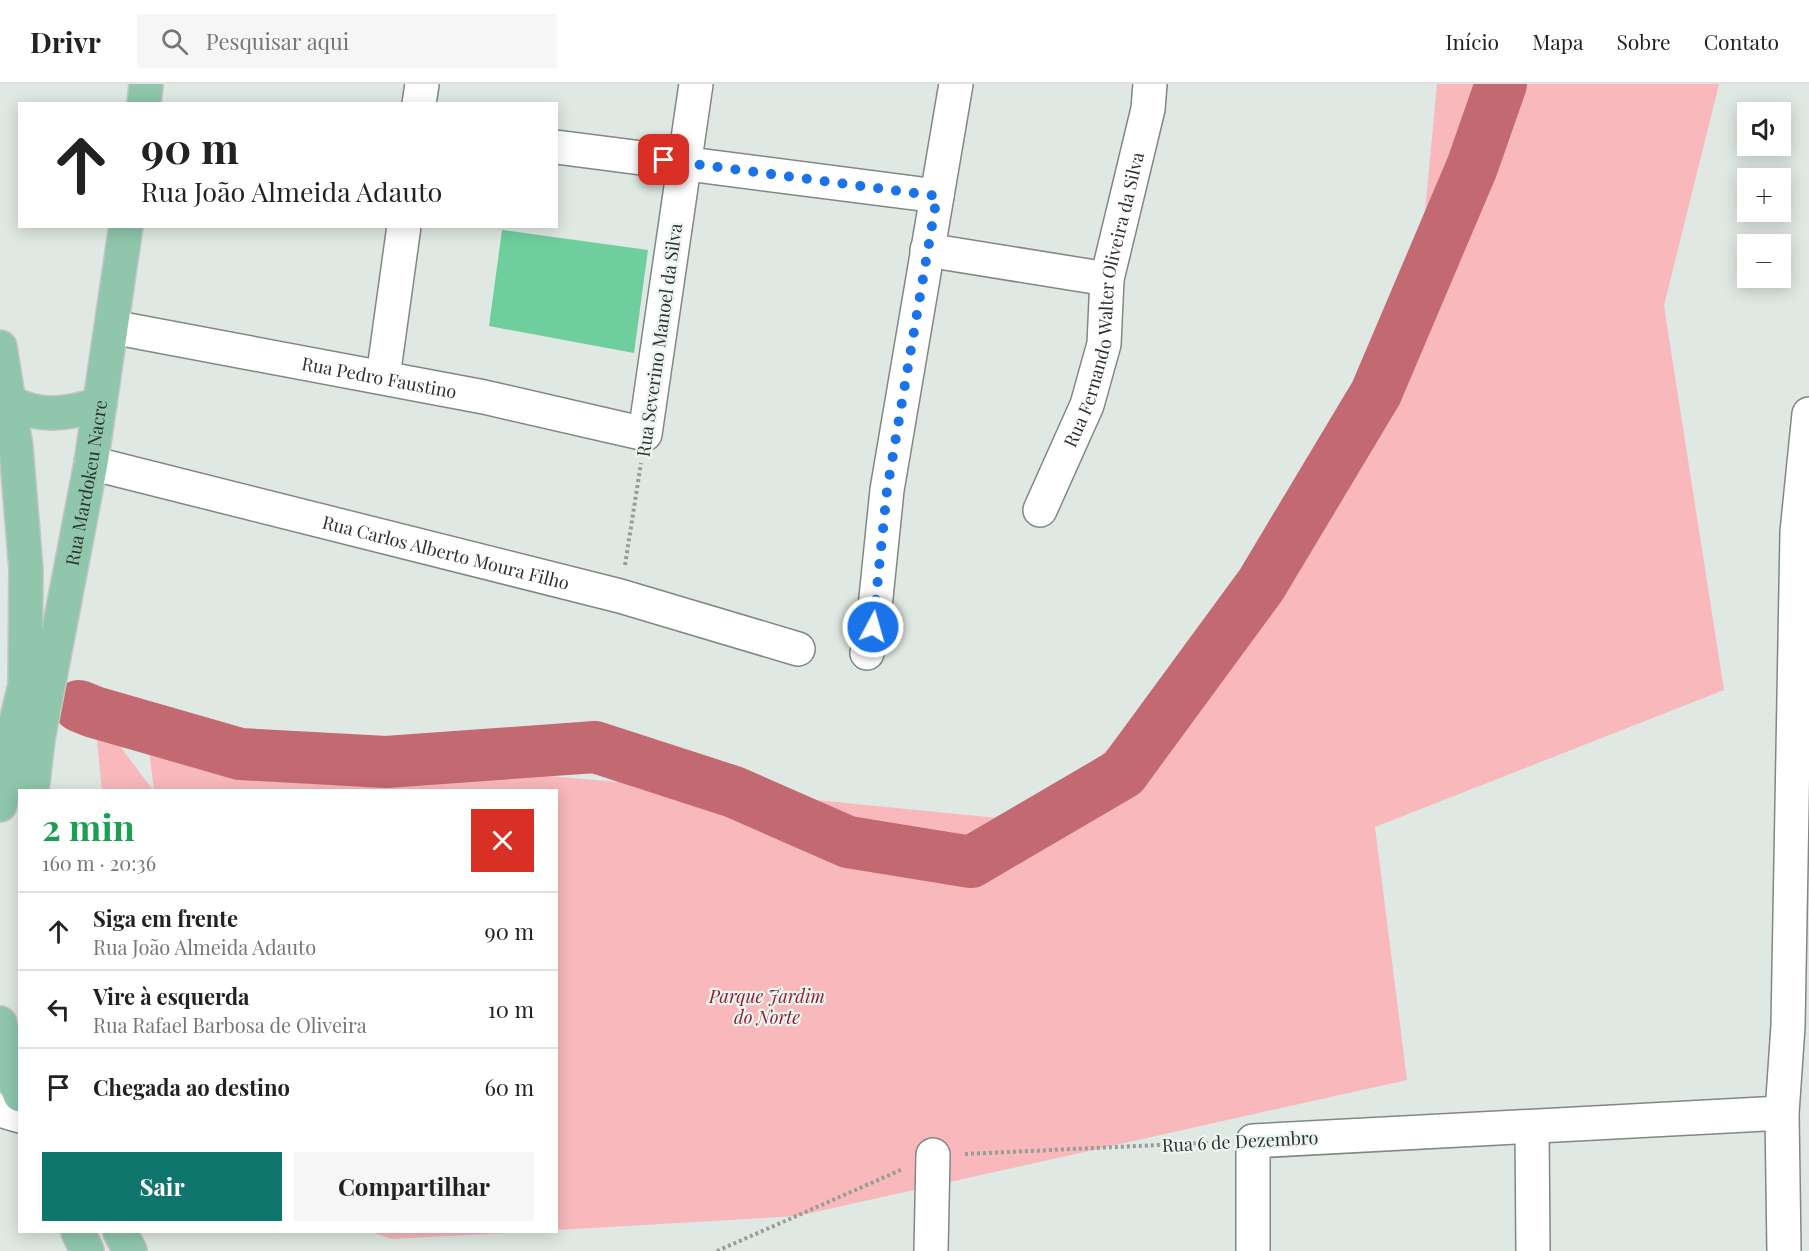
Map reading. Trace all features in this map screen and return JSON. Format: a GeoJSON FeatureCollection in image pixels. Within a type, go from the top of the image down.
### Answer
{"type":"FeatureCollection","features":[{"type":"Feature","properties":{"kind":"main road"},"geometry":{"type":"LineString","coordinates":[[144,102],[146,84]]}},
{"type":"Feature","properties":{"kind":"main road","name":"Rua Mardokeu Nacre"},"geometry":{"type":"LineString","coordinates":[[32,789],[38,740],[91,463],[126,228]]}},
{"type":"Feature","properties":{"kind":"main road"},"geometry":{"type":"LineString","coordinates":[[0,347],[16,447],[26,570],[25,685],[0,805]]}},
{"type":"Feature","properties":{"kind":"main road"},"geometry":{"type":"LineString","coordinates":[[9,401],[21,408],[50,413],[79,411],[100,404]]}},
{"type":"Feature","properties":{"kind":"main road"},"geometry":{"type":"LineString","coordinates":[[0,1023],[9,1066],[18,1090]]}},
{"type":"Feature","properties":{"kind":"main road"},"geometry":{"type":"LineString","coordinates":[[78,1233],[87,1251]]}},
{"type":"Feature","properties":{"kind":"main road"},"geometry":{"type":"LineString","coordinates":[[121,1233],[130,1251]]}},
{"type":"Feature","properties":{"kind":"street"},"geometry":{"type":"LineString","coordinates":[[419,102],[422,84]]}},
{"type":"Feature","properties":{"kind":"street","name":"Rua Severino Manoel da Silva"},"geometry":{"type":"LineString","coordinates":[[645,434],[696,84]]}},
{"type":"Feature","properties":{"kind":"street"},"geometry":{"type":"LineString","coordinates":[[867,653],[873,627],[887,490],[956,84]]}},
{"type":"Feature","properties":{"kind":"street","name":"Rua Fernando Walter Oliveira da Silva"},"geometry":{"type":"LineString","coordinates":[[1040,510],[1090,394],[1104,344],[1107,279],[1148,109],[1150,84]]}},
{"type":"Feature","properties":{"kind":"street"},"geometry":{"type":"LineString","coordinates":[[558,147],[937,196]]}},
{"type":"Feature","properties":{"kind":"street"},"geometry":{"type":"LineString","coordinates":[[383,377],[404,228]]}},
{"type":"Feature","properties":{"kind":"street"},"geometry":{"type":"LineString","coordinates":[[927,249],[1107,279]]}},
{"type":"Feature","properties":{"kind":"street","name":"Rua Pedro Faustino"},"geometry":{"type":"LineString","coordinates":[[112,327],[484,397],[645,434]]}},
{"type":"Feature","properties":{"kind":"street"},"geometry":{"type":"LineString","coordinates":[[1784,1251],[1782,1113],[1788,1026],[1797,532],[1809,414]]}},
{"type":"Feature","properties":{"kind":"street","name":"Rua Carlos Alberto Moura Filho"},"geometry":{"type":"LineString","coordinates":[[91,463],[620,596],[798,649]]}},
{"type":"Feature","properties":{"kind":"street"},"geometry":{"type":"LineString","coordinates":[[0,1110],[18,1115]]}},
{"type":"Feature","properties":{"kind":"street","name":"Rua 6 de Dezembro"},"geometry":{"type":"LineString","coordinates":[[1253,1141],[1782,1113]]}},
{"type":"Feature","properties":{"kind":"street"},"geometry":{"type":"LineString","coordinates":[[1532,1127],[1533,1251]]}},
{"type":"Feature","properties":{"kind":"street"},"geometry":{"type":"LineString","coordinates":[[1253,1141],[1253,1251]]}},
{"type":"Feature","properties":{"kind":"street"},"geometry":{"type":"LineString","coordinates":[[931,1251],[933,1155]]}},
{"type":"Feature","properties":{"kind":"path","name":"Rua Severino Manoel da Silva"},"geometry":{"type":"LineString","coordinates":[[620,596],[645,434]]}},
{"type":"Feature","properties":{"kind":"path","name":"Rua 6 de Dezembro"},"geometry":{"type":"LineString","coordinates":[[717,1251],[933,1155],[1253,1141]]}},
{"type":"Feature","properties":{"kind":"green space","name":"Parque Jardim do Norte"},"geometry":{"type":"Polygon","coordinates":[[[1437,84],[1719,84],[1664,306],[1724,690],[1375,827],[1407,1080],[797,1216],[558,1230],[558,789],[154,789],[146,727],[386,762],[734,792],[1039,822],[1261,585],[1417,297],[1437,84]]]}},
{"type":"Feature","properties":{"kind":"green space"},"geometry":{"type":"Polygon","coordinates":[[[94,712],[152,789],[102,789],[94,712]]]}},
{"type":"Feature","properties":{"kind":"green space"},"geometry":{"type":"Polygon","coordinates":[[[374,1233],[503,1233],[392,1239],[374,1233]]]}},
{"type":"Feature","properties":{"kind":"building"},"geometry":{"type":"Polygon","coordinates":[[[502,230],[648,250],[634,353],[489,326],[502,230]]]}},
{"type":"Feature","properties":{"kind":"waterway"},"geometry":{"type":"LineString","coordinates":[[79,706],[240,754],[386,762],[595,747],[734,792],[848,842],[971,862],[1123,773],[1261,585],[1376,393],[1472,167],[1501,84]]}},
{"type":"Feature","properties":{"kind":"route"},"geometry":{"type":"LineString","coordinates":[[664,160],[937,196],[887,490],[873,627]]}}]}
